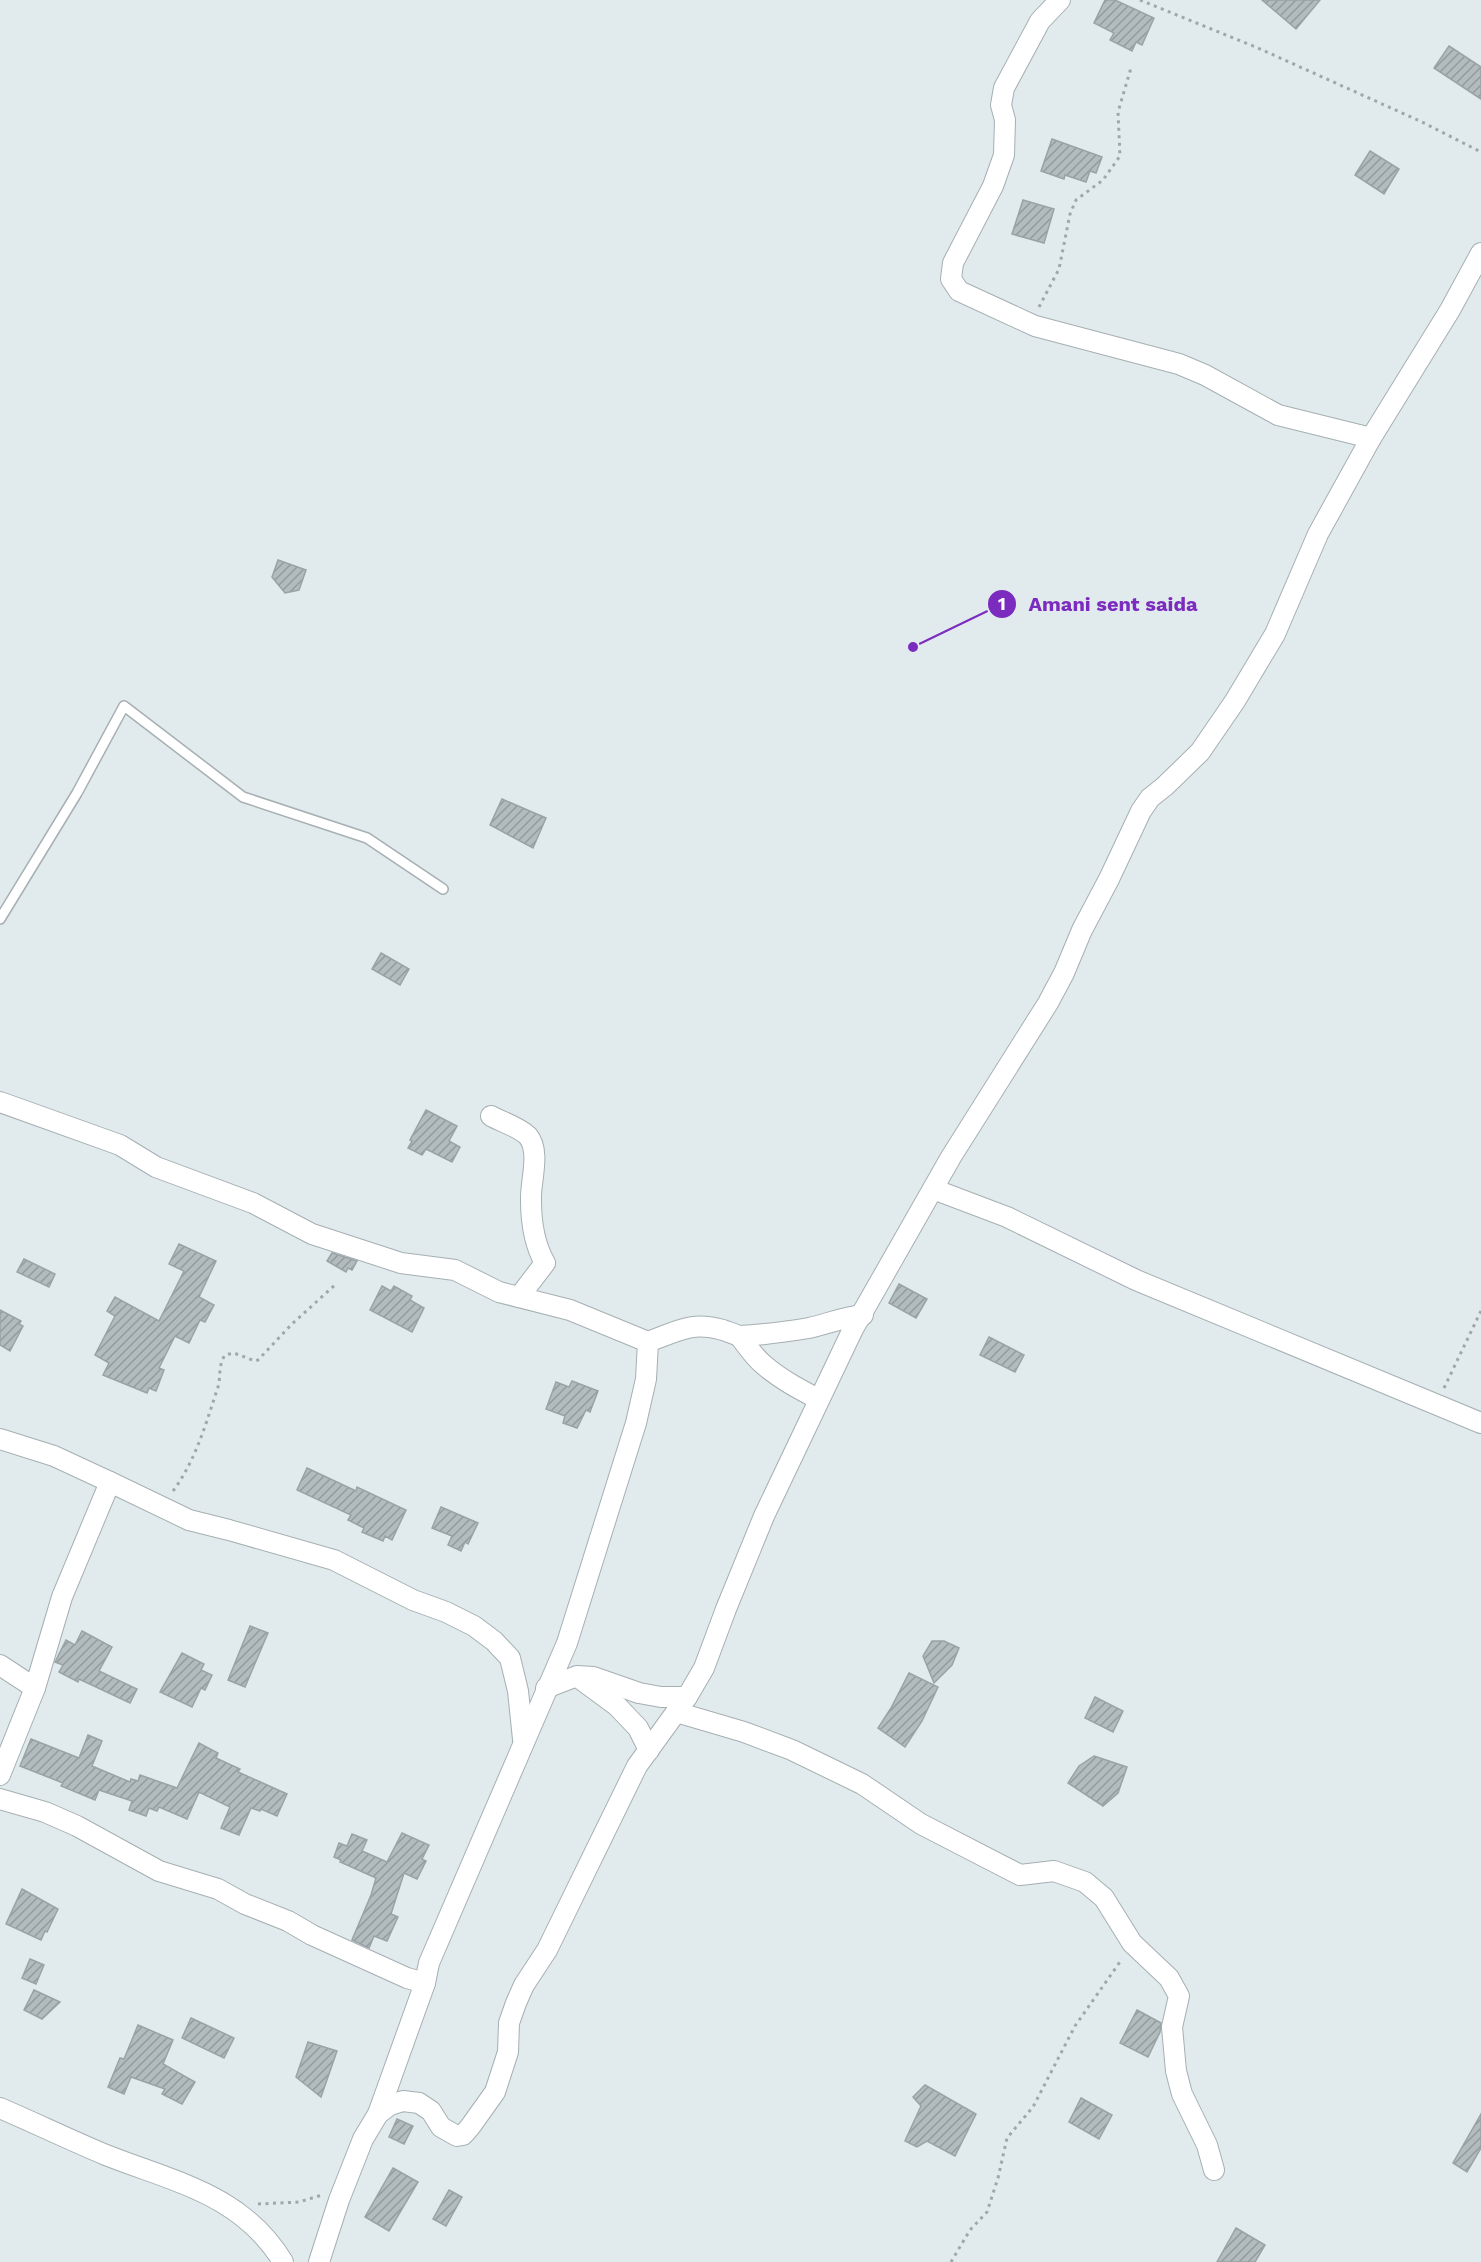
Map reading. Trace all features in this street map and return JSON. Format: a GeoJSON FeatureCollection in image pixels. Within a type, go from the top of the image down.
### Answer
{"type":"FeatureCollection","features":[{"type":"Feature","properties":{"kind":"street"},"geometry":{"type":"LineString","coordinates":[[1060,0],[1040,21],[1004,88],[1001,105],[1005,120],[1004,155],[993,186],[953,263],[951,279],[959,291],[1035,326],[1179,364],[1205,375],[1278,415],[1371,438]]}},
{"type":"Feature","properties":{"kind":"street"},"geometry":{"type":"LineString","coordinates":[[378,2114],[390,2105],[403,2101],[419,2103],[432,2111],[441,2127],[457,2136],[470,2127],[495,2092],[508,2052],[509,2023],[524,1985],[547,1950],[637,1766],[682,1705],[704,1668],[764,1516],[853,1329],[933,1189],[1048,1003],[1141,811],[1150,798],[1200,752],[1235,701],[1275,634],[1318,534],[1371,438],[1450,310],[1481,253]]}},
{"type":"Feature","properties":{"kind":"street"},"geometry":{"type":"LineString","coordinates":[[0,1102],[120,1145],[156,1167],[253,1203],[312,1234],[401,1263],[450,1268],[494,1290],[570,1310],[648,1342],[686,1326],[704,1326],[739,1336],[763,1335],[811,1327],[842,1317],[863,1315]]}},
{"type":"Feature","properties":{"kind":"street"},"geometry":{"type":"LineString","coordinates":[[491,1116],[529,1137],[533,1148],[532,1224],[537,1245],[545,1263],[519,1297]]}},
{"type":"Feature","properties":{"kind":"street"},"geometry":{"type":"LineString","coordinates":[[933,1189],[1007,1218],[1136,1280],[1481,1422]]}},
{"type":"Feature","properties":{"kind":"street"},"geometry":{"type":"LineString","coordinates":[[739,1336],[762,1364],[787,1382],[818,1399]]}},
{"type":"Feature","properties":{"kind":"street"},"geometry":{"type":"LineString","coordinates":[[320,2262],[341,2193],[363,2139],[378,2114],[425,1983],[429,1963],[567,1643],[636,1423],[646,1379],[648,1342]]}},
{"type":"Feature","properties":{"kind":"street"},"geometry":{"type":"LineString","coordinates":[[0,1439],[54,1456],[189,1520],[334,1560],[412,1600],[446,1612],[474,1626],[494,1641],[510,1658],[518,1691],[523,1743]]}},
{"type":"Feature","properties":{"kind":"street"},"geometry":{"type":"LineString","coordinates":[[0,1775],[35,1688],[62,1597],[110,1482]]}},
{"type":"Feature","properties":{"kind":"street"},"geometry":{"type":"LineString","coordinates":[[0,1665],[35,1688]]}},
{"type":"Feature","properties":{"kind":"street"},"geometry":{"type":"LineString","coordinates":[[546,1688],[578,1676],[593,1677],[639,1693],[661,1697],[792,1750],[862,1784],[921,1824],[1020,1875],[1054,1871],[1085,1882],[1104,1899],[1132,1944],[1168,1978],[1179,1996],[1172,2027],[1176,2071],[1182,2094],[1207,2145],[1214,2170]]}},
{"type":"Feature","properties":{"kind":"street"},"geometry":{"type":"LineString","coordinates":[[578,1676],[624,1713],[638,1728],[649,1750]]}},
{"type":"Feature","properties":{"kind":"street"},"geometry":{"type":"LineString","coordinates":[[0,1799],[45,1812],[77,1826],[159,1871],[218,1889],[245,1904],[288,1921],[312,1935],[407,1978],[425,1983]]}},
{"type":"Feature","properties":{"kind":"street"},"geometry":{"type":"LineString","coordinates":[[0,2108],[106,2155],[174,2179],[218,2199],[236,2210],[261,2231],[283,2262]]}},
{"type":"Feature","properties":{"kind":"lane"},"geometry":{"type":"LineString","coordinates":[[0,919],[77,793],[124,706],[243,797],[368,838],[443,889]]}},
{"type":"Feature","properties":{"kind":"path"},"geometry":{"type":"LineString","coordinates":[[1140,0],[1258,48],[1422,122],[1481,152]]}},
{"type":"Feature","properties":{"kind":"path"},"geometry":{"type":"LineString","coordinates":[[1035,326],[1036,313],[1059,269],[1070,214],[1077,200],[1103,180],[1120,156],[1118,112],[1131,69]]}},
{"type":"Feature","properties":{"kind":"path"},"geometry":{"type":"LineString","coordinates":[[154,1502],[172,1493],[186,1473],[197,1449],[219,1384],[220,1366],[225,1356],[231,1353],[258,1360],[291,1324],[336,1284]]}},
{"type":"Feature","properties":{"kind":"path"},"geometry":{"type":"LineString","coordinates":[[1436,1404],[1481,1311]]}},
{"type":"Feature","properties":{"kind":"path"},"geometry":{"type":"LineString","coordinates":[[951,2262],[970,2230],[987,2212],[998,2178],[1006,2138],[1033,2108],[1075,2026],[1132,1944]]}},
{"type":"Feature","properties":{"kind":"path"},"geometry":{"type":"LineString","coordinates":[[236,2210],[258,2204],[299,2202],[322,2195],[341,2193]]}},
{"type":"Feature","properties":{"kind":"building"},"geometry":{"type":"Polygon","coordinates":[[[1105,0],[1115,0],[1154,18],[1142,45],[1136,42],[1132,51],[1110,40],[1114,33],[1094,23],[1105,0]]]}},
{"type":"Feature","properties":{"kind":"building"},"geometry":{"type":"Polygon","coordinates":[[[1262,0],[1320,0],[1296,29],[1262,0]]]}},
{"type":"Feature","properties":{"kind":"building"},"geometry":{"type":"Polygon","coordinates":[[[1449,46],[1481,67],[1481,99],[1434,68],[1449,46]]]}},
{"type":"Feature","properties":{"kind":"building"},"geometry":{"type":"Polygon","coordinates":[[[1052,139],[1102,157],[1096,173],[1090,171],[1086,182],[1065,175],[1064,179],[1041,171],[1052,139]]]}},
{"type":"Feature","properties":{"kind":"building"},"geometry":{"type":"Polygon","coordinates":[[[1370,151],[1399,169],[1384,194],[1355,175],[1370,151]]]}},
{"type":"Feature","properties":{"kind":"building"},"geometry":{"type":"Polygon","coordinates":[[[1023,200],[1054,209],[1044,243],[1012,234],[1023,200]]]}},
{"type":"Feature","properties":{"kind":"building"},"geometry":{"type":"Polygon","coordinates":[[[278,560],[306,570],[299,590],[285,593],[272,577],[278,560]]]}},
{"type":"Feature","properties":{"kind":"building"},"geometry":{"type":"Polygon","coordinates":[[[502,799],[546,818],[533,848],[490,825],[502,799]]]}},
{"type":"Feature","properties":{"kind":"building"},"geometry":{"type":"Polygon","coordinates":[[[381,953],[409,969],[400,985],[372,969],[381,953]]]}},
{"type":"Feature","properties":{"kind":"building"},"geometry":{"type":"Polygon","coordinates":[[[426,1110],[457,1126],[449,1141],[460,1147],[452,1162],[426,1149],[422,1155],[408,1148],[426,1110]]]}},
{"type":"Feature","properties":{"kind":"building"},"geometry":{"type":"Polygon","coordinates":[[[179,1244],[216,1261],[199,1297],[214,1305],[205,1322],[200,1320],[189,1343],[175,1336],[159,1368],[164,1370],[156,1391],[149,1388],[147,1393],[103,1375],[109,1363],[95,1355],[115,1316],[107,1311],[115,1297],[159,1321],[184,1271],[169,1264],[179,1244]]]}},
{"type":"Feature","properties":{"kind":"building"},"geometry":{"type":"Polygon","coordinates":[[[332,1253],[357,1261],[352,1270],[348,1268],[346,1272],[327,1261],[332,1253]]]}},
{"type":"Feature","properties":{"kind":"building"},"geometry":{"type":"Polygon","coordinates":[[[24,1259],[55,1274],[49,1287],[17,1272],[24,1259]]]}},
{"type":"Feature","properties":{"kind":"building"},"geometry":{"type":"Polygon","coordinates":[[[899,1284],[927,1299],[916,1318],[889,1303],[899,1284]]]}},
{"type":"Feature","properties":{"kind":"building"},"geometry":{"type":"Polygon","coordinates":[[[382,1286],[391,1291],[394,1286],[412,1296],[410,1300],[424,1308],[412,1332],[370,1310],[382,1286]]]}},
{"type":"Feature","properties":{"kind":"building"},"geometry":{"type":"Polygon","coordinates":[[[0,1310],[21,1321],[19,1324],[23,1326],[10,1351],[0,1345],[0,1310]]]}},
{"type":"Feature","properties":{"kind":"building"},"geometry":{"type":"Polygon","coordinates":[[[989,1337],[1024,1355],[1015,1372],[980,1355],[989,1337]]]}},
{"type":"Feature","properties":{"kind":"building"},"geometry":{"type":"Polygon","coordinates":[[[572,1381],[598,1391],[590,1412],[586,1410],[577,1428],[563,1423],[565,1416],[546,1409],[556,1382],[569,1387],[572,1381]]]}},
{"type":"Feature","properties":{"kind":"building"},"geometry":{"type":"Polygon","coordinates":[[[307,1468],[356,1491],[357,1487],[406,1510],[392,1540],[385,1536],[383,1541],[362,1532],[364,1528],[348,1520],[351,1515],[297,1490],[307,1468]]]}},
{"type":"Feature","properties":{"kind":"building"},"geometry":{"type":"Polygon","coordinates":[[[441,1507],[478,1523],[468,1544],[465,1542],[461,1551],[448,1545],[452,1536],[432,1528],[441,1507]]]}},
{"type":"Feature","properties":{"kind":"building"},"geometry":{"type":"Polygon","coordinates":[[[250,1626],[268,1633],[245,1687],[228,1680],[250,1626]]]}},
{"type":"Feature","properties":{"kind":"building"},"geometry":{"type":"Polygon","coordinates":[[[82,1631],[112,1647],[99,1671],[137,1689],[130,1703],[59,1672],[63,1665],[55,1662],[66,1640],[75,1645],[82,1631]]]}},
{"type":"Feature","properties":{"kind":"building"},"geometry":{"type":"Polygon","coordinates":[[[932,1641],[944,1641],[959,1648],[952,1665],[934,1683],[923,1656],[932,1641]]]}},
{"type":"Feature","properties":{"kind":"building"},"geometry":{"type":"Polygon","coordinates":[[[182,1653],[204,1664],[201,1670],[212,1675],[205,1690],[201,1688],[192,1707],[160,1692],[182,1653]]]}},
{"type":"Feature","properties":{"kind":"building"},"geometry":{"type":"Polygon","coordinates":[[[909,1673],[938,1687],[922,1721],[905,1747],[878,1728],[909,1673]]]}},
{"type":"Feature","properties":{"kind":"building"},"geometry":{"type":"Polygon","coordinates":[[[1095,1697],[1123,1711],[1113,1732],[1085,1718],[1095,1697]]]}},
{"type":"Feature","properties":{"kind":"building"},"geometry":{"type":"Polygon","coordinates":[[[88,1735],[102,1741],[92,1766],[130,1782],[131,1779],[138,1781],[140,1775],[177,1788],[199,1743],[218,1753],[216,1758],[240,1769],[238,1772],[287,1794],[277,1816],[261,1809],[260,1811],[251,1808],[239,1835],[221,1828],[230,1807],[199,1792],[187,1819],[159,1807],[157,1811],[149,1808],[146,1816],[129,1810],[132,1801],[99,1790],[95,1800],[61,1786],[63,1783],[20,1766],[31,1739],[79,1758],[88,1735]]]}},
{"type":"Feature","properties":{"kind":"building"},"geometry":{"type":"Polygon","coordinates":[[[1094,1756],[1127,1767],[1118,1793],[1103,1806],[1068,1783],[1079,1766],[1094,1756]]]}},
{"type":"Feature","properties":{"kind":"building"},"geometry":{"type":"Polygon","coordinates":[[[402,1833],[429,1845],[422,1859],[426,1861],[417,1879],[404,1873],[391,1914],[398,1917],[387,1941],[374,1936],[369,1948],[352,1940],[376,1878],[334,1857],[339,1843],[347,1846],[352,1834],[367,1840],[362,1851],[387,1862],[402,1833]]]}},
{"type":"Feature","properties":{"kind":"building"},"geometry":{"type":"Polygon","coordinates":[[[22,1889],[58,1909],[41,1940],[6,1924],[22,1889]]]}},
{"type":"Feature","properties":{"kind":"building"},"geometry":{"type":"Polygon","coordinates":[[[30,1959],[44,1965],[36,1984],[22,1978],[30,1959]]]}},
{"type":"Feature","properties":{"kind":"building"},"geometry":{"type":"Polygon","coordinates":[[[34,1990],[60,2002],[42,2019],[24,2010],[34,1990]]]}},
{"type":"Feature","properties":{"kind":"building"},"geometry":{"type":"Polygon","coordinates":[[[1137,2010],[1161,2023],[1160,2032],[1148,2057],[1120,2043],[1137,2010]]]}},
{"type":"Feature","properties":{"kind":"building"},"geometry":{"type":"Polygon","coordinates":[[[191,2018],[234,2038],[224,2058],[182,2038],[191,2018]]]}},
{"type":"Feature","properties":{"kind":"building"},"geometry":{"type":"Polygon","coordinates":[[[138,2025],[173,2040],[163,2064],[195,2082],[182,2104],[162,2094],[165,2089],[131,2077],[124,2094],[108,2087],[120,2058],[124,2059],[138,2025]]]}},
{"type":"Feature","properties":{"kind":"building"},"geometry":{"type":"Polygon","coordinates":[[[308,2042],[337,2051],[321,2097],[296,2077],[308,2042]]]}},
{"type":"Feature","properties":{"kind":"building"},"geometry":{"type":"Polygon","coordinates":[[[925,2085],[976,2114],[955,2156],[927,2141],[917,2147],[905,2141],[921,2106],[913,2097],[925,2085]]]}},
{"type":"Feature","properties":{"kind":"building"},"geometry":{"type":"Polygon","coordinates":[[[1081,2098],[1112,2115],[1099,2139],[1069,2122],[1081,2098]]]}},
{"type":"Feature","properties":{"kind":"building"},"geometry":{"type":"Polygon","coordinates":[[[1481,2114],[1481,2148],[1467,2172],[1453,2163],[1481,2114]]]}},
{"type":"Feature","properties":{"kind":"building"},"geometry":{"type":"Polygon","coordinates":[[[397,2119],[413,2126],[404,2144],[389,2137],[397,2119]]]}},
{"type":"Feature","properties":{"kind":"building"},"geometry":{"type":"Polygon","coordinates":[[[393,2168],[418,2182],[389,2231],[365,2217],[393,2168]]]}},
{"type":"Feature","properties":{"kind":"building"},"geometry":{"type":"Polygon","coordinates":[[[449,2190],[462,2197],[446,2226],[433,2219],[449,2190]]]}},
{"type":"Feature","properties":{"kind":"building"},"geometry":{"type":"Polygon","coordinates":[[[1236,2228],[1265,2245],[1255,2262],[1217,2262],[1236,2228]]]}},
{"type":"Feature","properties":{"kind":"place","name":"Amani sent saida"},"geometry":{"type":"Point","coordinates":[913,647]}}]}
